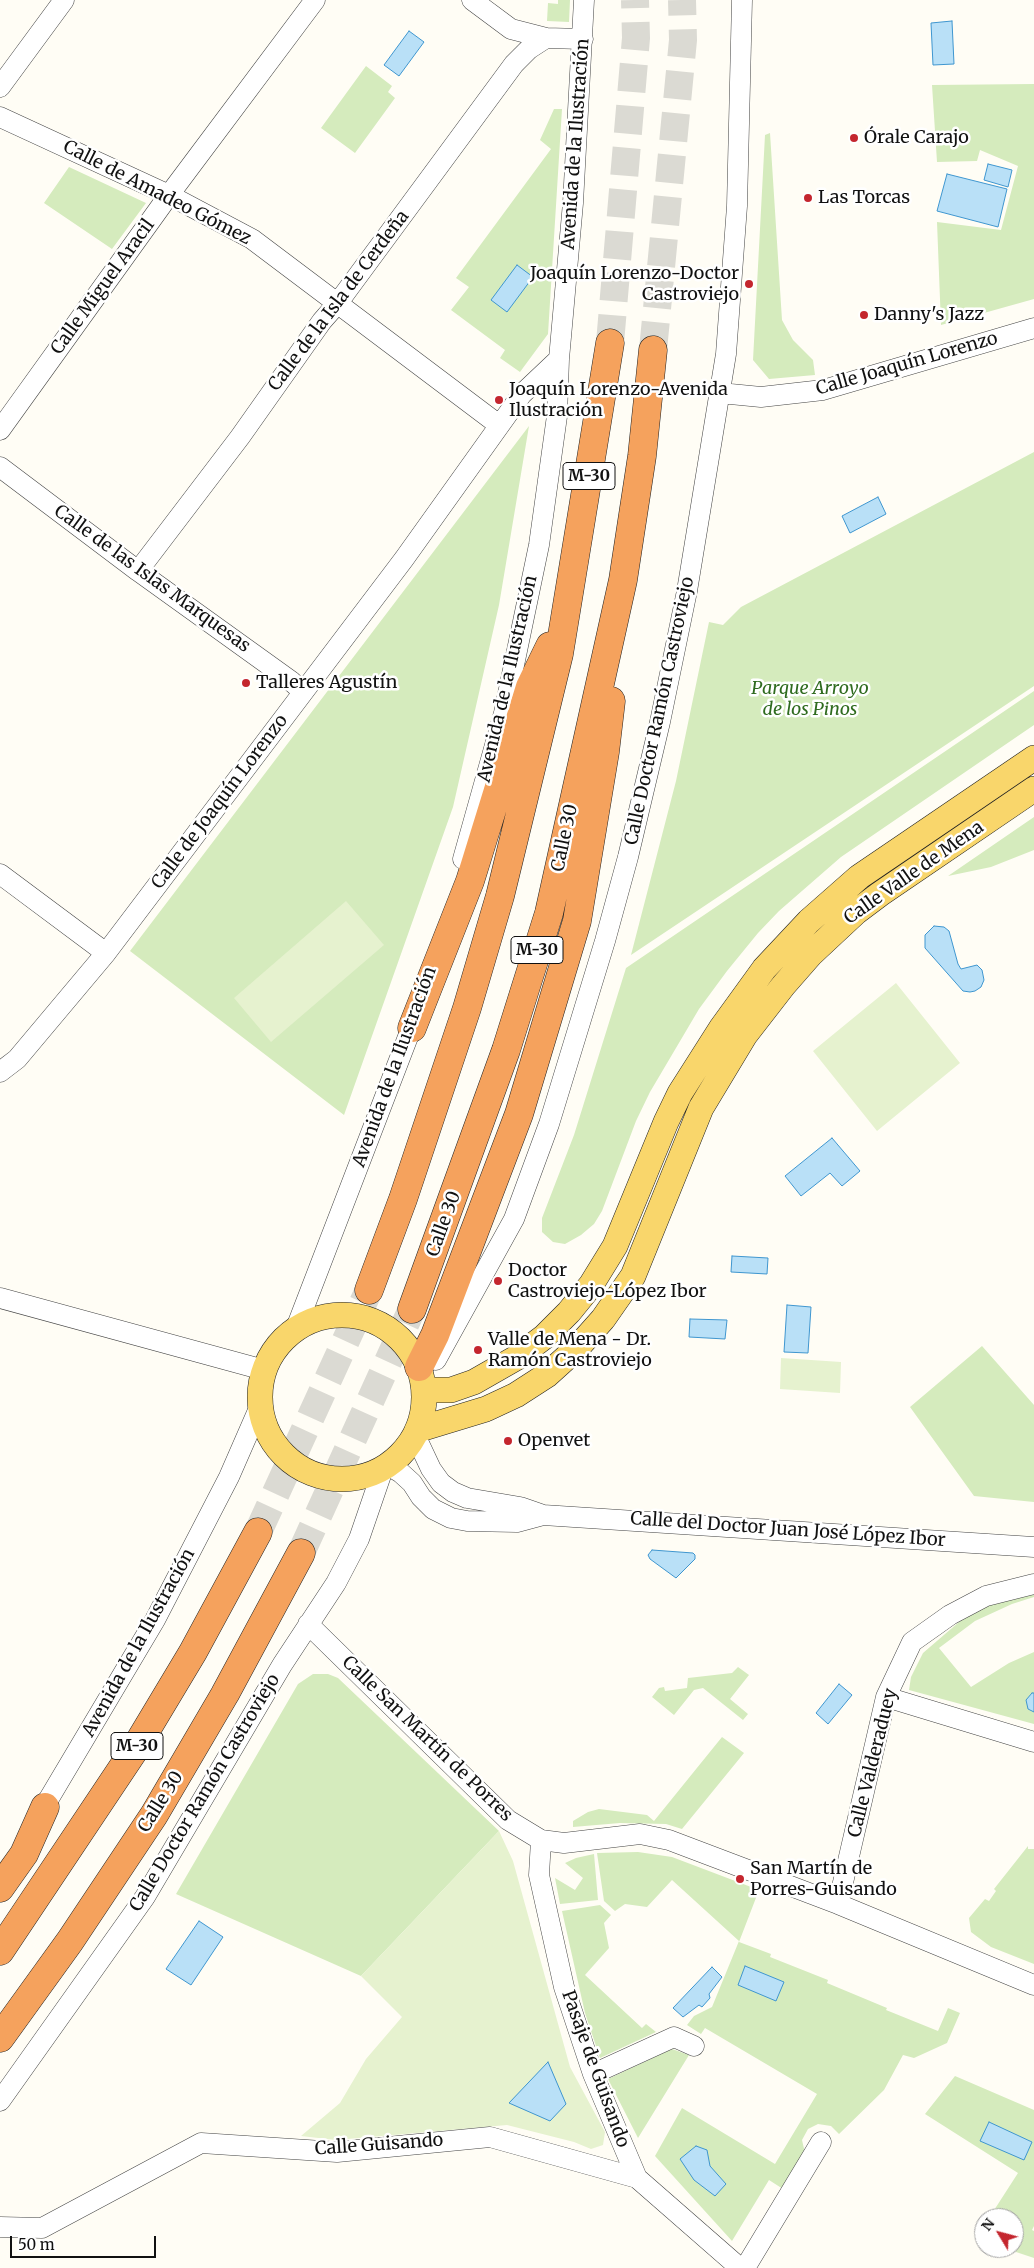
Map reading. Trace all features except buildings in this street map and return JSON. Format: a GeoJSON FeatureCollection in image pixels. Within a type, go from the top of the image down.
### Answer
{"type":"FeatureCollection","features":[{"type":"Feature","properties":{"kind":"highway","name":"M-30"},"geometry":{"type":"LineString","coordinates":[[369,1290],[403,1199],[467,1008],[504,876],[560,654],[610,343]]}},
{"type":"Feature","properties":{"kind":"highway","name":"Calle 30"},"geometry":{"type":"LineString","coordinates":[[412,1309],[452,1204],[506,1050],[549,912],[623,580],[642,456],[653,350]]}},
{"type":"Feature","properties":{"kind":"highway"},"geometry":{"type":"LineString","coordinates":[[422,1380],[435,1335],[519,1114],[577,921],[605,752],[623,580]]}},
{"type":"Feature","properties":{"kind":"highway"},"geometry":{"type":"LineString","coordinates":[[412,1028],[470,881],[530,687],[568,609]]}},
{"type":"Feature","properties":{"kind":"highway","name":"M-30"},"geometry":{"type":"LineString","coordinates":[[0,1951],[133,1752],[192,1652],[258,1532]]}},
{"type":"Feature","properties":{"kind":"highway","name":"Calle 30"},"geometry":{"type":"LineString","coordinates":[[0,2038],[70,1941],[154,1815],[225,1694],[301,1553]]}},
{"type":"Feature","properties":{"kind":"highway"},"geometry":{"type":"LineString","coordinates":[[0,1888],[24,1854],[45,1807]]}},
{"type":"Feature","properties":{"kind":"main road","name":"Calle Valle de Mena"},"geometry":{"type":"LineString","coordinates":[[422,1380],[451,1390],[474,1382],[516,1358],[544,1337],[569,1312],[591,1285],[615,1246],[666,1122],[680,1093],[722,1027],[764,969],[809,921],[859,877],[1034,758]]}},
{"type":"Feature","properties":{"kind":"main road","name":"Calle Valle de Mena"},"geometry":{"type":"LineString","coordinates":[[416,1432],[486,1409],[516,1395],[547,1375],[578,1347],[603,1319],[633,1276],[701,1108],[745,1035],[777,993],[811,954],[856,912],[1034,789]]}},
{"type":"Feature","properties":{"kind":"main road"},"geometry":{"type":"LineString","coordinates":[[334,1315],[347,1315],[374,1321],[390,1331],[405,1344],[422,1380],[423,1410],[416,1432],[403,1452],[385,1467],[352,1479],[336,1480],[304,1471],[291,1462],[274,1444],[263,1422],[260,1406],[260,1388],[264,1370],[277,1347],[296,1328],[314,1320],[334,1315]]}},
{"type":"Feature","properties":{"kind":"street"},"geometry":{"type":"LineString","coordinates":[[0,87],[64,0]]}},
{"type":"Feature","properties":{"kind":"street","name":"Calle Miguel Aracil"},"geometry":{"type":"LineString","coordinates":[[0,430],[169,195],[314,0]]}},
{"type":"Feature","properties":{"kind":"street"},"geometry":{"type":"LineString","coordinates":[[472,0],[511,29],[546,38],[583,39]]}},
{"type":"Feature","properties":{"kind":"street","name":"Avenida de la Ilustración"},"geometry":{"type":"LineString","coordinates":[[296,1328],[412,1028],[458,878],[504,713],[539,545],[557,416],[559,359],[574,203],[584,0]]}},
{"type":"Feature","properties":{"kind":"street","name":"Calle Doctor Ramón Castroviejo"},"geometry":{"type":"LineString","coordinates":[[422,1380],[514,1219],[549,1124],[579,1031],[628,857],[663,712],[687,591],[726,354],[736,232],[742,0]]}},
{"type":"Feature","properties":{"kind":"street","name":"Calle de la Isla de Cerdeña"},"geometry":{"type":"LineString","coordinates":[[138,571],[240,437],[322,320],[337,304],[514,64],[529,49],[546,38]]}},
{"type":"Feature","properties":{"kind":"street","name":"Calle de Amadeo Gómez"},"geometry":{"type":"LineString","coordinates":[[0,117],[169,195],[252,239],[499,425]]}},
{"type":"Feature","properties":{"kind":"street","name":"Calle Joaquín Lorenzo"},"geometry":{"type":"LineString","coordinates":[[720,393],[761,397],[823,390],[1034,328]]}},
{"type":"Feature","properties":{"kind":"street","name":"Calle de Joaquín Lorenzo"},"geometry":{"type":"LineString","coordinates":[[0,1072],[17,1060],[106,953],[404,559],[522,394],[559,359]]}},
{"type":"Feature","properties":{"kind":"street"},"geometry":{"type":"LineString","coordinates":[[522,394],[541,394],[550,399],[557,416]]}},
{"type":"Feature","properties":{"kind":"street","name":"Calle de las Islas Marquesas"},"geometry":{"type":"LineString","coordinates":[[0,467],[138,571],[291,681],[303,692]]}},
{"type":"Feature","properties":{"kind":"street"},"geometry":{"type":"LineString","coordinates":[[0,874],[106,953]]}},
{"type":"Feature","properties":{"kind":"street"},"geometry":{"type":"LineString","coordinates":[[0,1298],[264,1370]]}},
{"type":"Feature","properties":{"kind":"street","name":"Avenida de la Ilustración"},"geometry":{"type":"LineString","coordinates":[[0,1869],[45,1807],[156,1620],[229,1477],[260,1406]]}},
{"type":"Feature","properties":{"kind":"street"},"geometry":{"type":"LineString","coordinates":[[416,1432],[431,1469],[441,1483],[453,1492],[468,1498],[520,1507],[543,1515]]}},
{"type":"Feature","properties":{"kind":"street"},"geometry":{"type":"LineString","coordinates":[[385,1467],[401,1473],[433,1508],[451,1518],[467,1521],[517,1522],[543,1515]]}},
{"type":"Feature","properties":{"kind":"street","name":"Calle Doctor Ramón Castroviejo"},"geometry":{"type":"LineString","coordinates":[[0,2102],[145,1897],[308,1624],[336,1583],[359,1539],[385,1467]]}},
{"type":"Feature","properties":{"kind":"street","name":"Calle del Doctor Juan José López Ibor"},"geometry":{"type":"LineString","coordinates":[[543,1515],[1034,1547]]}},
{"type":"Feature","properties":{"kind":"street","name":"Calle Valderaduey"},"geometry":{"type":"LineString","coordinates":[[838,1904],[886,1697],[912,1642],[950,1615],[986,1596],[1034,1584]]}},
{"type":"Feature","properties":{"kind":"street","name":"Calle San Martín de Porres"},"geometry":{"type":"LineString","coordinates":[[308,1624],[508,1820],[541,1840],[564,1843],[640,1834],[670,1840],[838,1904],[1034,1985]]}},
{"type":"Feature","properties":{"kind":"street"},"geometry":{"type":"LineString","coordinates":[[886,1697],[1034,1742]]}},
{"type":"Feature","properties":{"kind":"street","name":"Pasaje de Guisando"},"geometry":{"type":"LineString","coordinates":[[541,1840],[539,1875],[564,1987],[593,2074],[637,2178]]}},
{"type":"Feature","properties":{"kind":"street"},"geometry":{"type":"LineString","coordinates":[[593,2074],[674,2037],[694,2046]]}},
{"type":"Feature","properties":{"kind":"street","name":"Calle Guisando"},"geometry":{"type":"LineString","coordinates":[[0,2227],[42,2228],[201,2143],[337,2152],[490,2137],[637,2178],[740,2268]]}},
{"type":"Feature","properties":{"kind":"street"},"geometry":{"type":"LineString","coordinates":[[744,2268],[821,2142]]}},
{"type":"Feature","properties":{"kind":"green space"},"geometry":{"type":"Polygon","coordinates":[[[558,0],[570,0],[569,22],[547,21],[548,3],[558,4],[558,0]]]}},
{"type":"Feature","properties":{"kind":"green space"},"geometry":{"type":"Polygon","coordinates":[[[366,66],[392,86],[388,92],[395,98],[355,153],[321,128],[366,66]]]}},
{"type":"Feature","properties":{"kind":"green space"},"geometry":{"type":"Polygon","coordinates":[[[1034,84],[1034,299],[941,325],[937,222],[1001,230],[1018,166],[980,150],[977,161],[937,162],[932,85],[1034,84]]]}},
{"type":"Feature","properties":{"kind":"green space"},"geometry":{"type":"Polygon","coordinates":[[[554,109],[562,109],[548,334],[520,372],[500,358],[505,350],[451,310],[469,287],[456,278],[551,149],[540,140],[554,109]]]}},
{"type":"Feature","properties":{"kind":"green space"},"geometry":{"type":"Polygon","coordinates":[[[770,133],[782,320],[793,340],[813,360],[815,375],[769,379],[753,360],[765,135],[770,133]]]}},
{"type":"Feature","properties":{"kind":"green space"},"geometry":{"type":"Polygon","coordinates":[[[69,167],[146,203],[112,249],[44,203],[69,167]]]}},
{"type":"Feature","properties":{"kind":"green space"},"geometry":{"type":"Polygon","coordinates":[[[529,426],[499,605],[453,807],[344,1115],[130,951],[529,426]]]}},
{"type":"Feature","properties":{"kind":"green space","name":"Parque Arroyo de los Pinos"},"geometry":{"type":"Polygon","coordinates":[[[1034,452],[1034,686],[631,955],[676,781],[709,622],[723,625],[741,607],[1034,452]]]}},
{"type":"Feature","properties":{"kind":"green space"},"geometry":{"type":"Polygon","coordinates":[[[1034,691],[1034,725],[841,857],[779,911],[758,933],[699,1009],[650,1092],[636,1121],[602,1211],[594,1224],[581,1235],[565,1244],[553,1242],[542,1232],[542,1218],[574,1135],[626,968],[1034,691]]]}},
{"type":"Feature","properties":{"kind":"green space"},"geometry":{"type":"Polygon","coordinates":[[[1034,817],[1034,850],[991,867],[948,876],[1034,817]]]}},
{"type":"Feature","properties":{"kind":"green space"},"geometry":{"type":"Polygon","coordinates":[[[346,901],[384,945],[271,1042],[234,998],[346,901]]]}},
{"type":"Feature","properties":{"kind":"green space"},"geometry":{"type":"Polygon","coordinates":[[[896,983],[960,1063],[877,1131],[813,1051],[896,983]]]}},
{"type":"Feature","properties":{"kind":"green space"},"geometry":{"type":"Polygon","coordinates":[[[982,1346],[1034,1405],[1034,1502],[974,1496],[910,1407],[982,1346]]]}},
{"type":"Feature","properties":{"kind":"green space"},"geometry":{"type":"Polygon","coordinates":[[[781,1358],[841,1362],[840,1393],[780,1389],[781,1358]]]}},
{"type":"Feature","properties":{"kind":"green space"},"geometry":{"type":"Polygon","coordinates":[[[1034,1591],[1034,1597],[1012,1604],[975,1621],[939,1648],[971,1687],[1009,1663],[1034,1652],[1034,1724],[909,1690],[911,1677],[923,1653],[966,1616],[1006,1597],[1034,1591]]]}},
{"type":"Feature","properties":{"kind":"green space"},"geometry":{"type":"Polygon","coordinates":[[[738,1667],[749,1675],[730,1699],[748,1714],[743,1720],[703,1688],[694,1690],[674,1715],[652,1697],[659,1688],[664,1687],[665,1691],[687,1688],[688,1678],[732,1673],[738,1667]]]}},
{"type":"Feature","properties":{"kind":"green space"},"geometry":{"type":"Polygon","coordinates":[[[313,1674],[328,1674],[338,1678],[499,1831],[361,1976],[176,1894],[298,1684],[313,1674]]]}},
{"type":"Feature","properties":{"kind":"green space"},"geometry":{"type":"Polygon","coordinates":[[[722,1737],[744,1753],[682,1829],[666,1824],[620,1823],[573,1827],[573,1821],[588,1812],[599,1809],[647,1815],[654,1821],[722,1737]]]}},
{"type":"Feature","properties":{"kind":"green space"},"geometry":{"type":"Polygon","coordinates":[[[499,1831],[513,1861],[570,2067],[605,2132],[603,2145],[591,2149],[574,2142],[507,2125],[336,2140],[301,2136],[340,2103],[366,2059],[402,2017],[361,1976],[499,1831]]]}},
{"type":"Feature","properties":{"kind":"green space"},"geometry":{"type":"Polygon","coordinates":[[[1028,1846],[1028,1849],[1034,1849],[1034,1964],[991,1947],[971,1932],[969,1918],[985,1899],[989,1901],[996,1891],[994,1889],[1028,1846]]]}},
{"type":"Feature","properties":{"kind":"green space"},"geometry":{"type":"Polygon","coordinates":[[[638,1852],[672,1857],[759,1890],[739,1942],[771,1954],[770,1957],[828,1980],[827,1983],[938,2031],[948,2008],[960,2013],[947,2043],[914,2058],[903,2055],[884,2090],[839,2134],[831,2126],[818,2124],[808,2129],[802,2140],[805,2153],[783,2189],[769,2180],[732,2241],[655,2156],[682,2108],[775,2164],[817,2094],[705,2028],[701,2034],[687,2025],[694,2016],[712,2007],[739,1941],[672,1880],[647,1907],[625,1904],[615,1911],[604,1901],[597,1853],[638,1852]]]}},
{"type":"Feature","properties":{"kind":"green space"},"geometry":{"type":"Polygon","coordinates":[[[594,1854],[598,1900],[560,1904],[555,1878],[575,1890],[583,1878],[565,1863],[576,1858],[594,1854]]]}},
{"type":"Feature","properties":{"kind":"green space"},"geometry":{"type":"Polygon","coordinates":[[[600,1905],[611,1915],[604,1923],[609,1948],[585,1975],[642,2028],[646,2024],[656,2032],[600,2058],[585,2013],[562,1911],[600,1905]]]}},
{"type":"Feature","properties":{"kind":"green space"},"geometry":{"type":"Polygon","coordinates":[[[672,2049],[689,2055],[638,2138],[608,2079],[672,2049]]]}},
{"type":"Feature","properties":{"kind":"green space"},"geometry":{"type":"Polygon","coordinates":[[[955,2076],[1034,2110],[1034,2226],[1032,2230],[1034,2231],[1034,2258],[1024,2255],[1024,2208],[995,2208],[1018,2173],[925,2114],[955,2076]]]}},
{"type":"Feature","properties":{"kind":"water"},"geometry":{"type":"Polygon","coordinates":[[[952,21],[954,64],[933,65],[931,23],[952,21]]]}},
{"type":"Feature","properties":{"kind":"water"},"geometry":{"type":"Polygon","coordinates":[[[409,31],[424,42],[399,76],[384,65],[409,31]]]}},
{"type":"Feature","properties":{"kind":"water"},"geometry":{"type":"Polygon","coordinates":[[[988,164],[1012,170],[1008,187],[984,180],[988,164]]]}},
{"type":"Feature","properties":{"kind":"water"},"geometry":{"type":"Polygon","coordinates":[[[947,174],[1007,189],[998,227],[937,211],[947,174]]]}},
{"type":"Feature","properties":{"kind":"water"},"geometry":{"type":"Polygon","coordinates":[[[517,265],[533,277],[507,312],[491,300],[517,265]]]}},
{"type":"Feature","properties":{"kind":"water"},"geometry":{"type":"Polygon","coordinates":[[[878,497],[886,514],[850,533],[842,516],[878,497]]]}},
{"type":"Feature","properties":{"kind":"water"},"geometry":{"type":"Polygon","coordinates":[[[934,926],[944,927],[949,931],[961,969],[977,965],[982,970],[984,980],[981,987],[975,991],[963,991],[925,948],[925,935],[934,926]]]}},
{"type":"Feature","properties":{"kind":"water"},"geometry":{"type":"Polygon","coordinates":[[[832,1138],[860,1171],[842,1186],[830,1173],[801,1196],[785,1176],[832,1138]]]}},
{"type":"Feature","properties":{"kind":"water"},"geometry":{"type":"Polygon","coordinates":[[[732,1256],[768,1258],[767,1274],[731,1272],[732,1256]]]}},
{"type":"Feature","properties":{"kind":"water"},"geometry":{"type":"Polygon","coordinates":[[[787,1305],[811,1307],[808,1353],[784,1352],[787,1305]]]}},
{"type":"Feature","properties":{"kind":"water"},"geometry":{"type":"Polygon","coordinates":[[[690,1319],[727,1320],[725,1339],[689,1337],[690,1319]]]}},
{"type":"Feature","properties":{"kind":"water"},"geometry":{"type":"Polygon","coordinates":[[[652,1550],[693,1553],[695,1559],[676,1578],[650,1559],[648,1555],[652,1550]]]}},
{"type":"Feature","properties":{"kind":"water"},"geometry":{"type":"Polygon","coordinates":[[[839,1684],[852,1695],[828,1724],[816,1713],[839,1684]]]}},
{"type":"Feature","properties":{"kind":"water"},"geometry":{"type":"Polygon","coordinates":[[[1034,1693],[1034,1712],[1028,1709],[1026,1700],[1034,1693]]]}},
{"type":"Feature","properties":{"kind":"water"},"geometry":{"type":"Polygon","coordinates":[[[199,1921],[223,1937],[191,1985],[166,1969],[199,1921]]]}},
{"type":"Feature","properties":{"kind":"water"},"geometry":{"type":"Polygon","coordinates":[[[745,1966],[784,1982],[776,2001],[738,1985],[745,1966]]]}},
{"type":"Feature","properties":{"kind":"water"},"geometry":{"type":"Polygon","coordinates":[[[712,1967],[722,1977],[709,1994],[710,1998],[702,2007],[699,2005],[683,2017],[673,2008],[712,1967]]]}},
{"type":"Feature","properties":{"kind":"water"},"geometry":{"type":"Polygon","coordinates":[[[548,2062],[566,2104],[550,2121],[509,2103],[548,2062]]]}},
{"type":"Feature","properties":{"kind":"water"},"geometry":{"type":"Polygon","coordinates":[[[989,2122],[1032,2142],[1024,2160],[980,2141],[989,2122]]]}},
{"type":"Feature","properties":{"kind":"water"},"geometry":{"type":"Polygon","coordinates":[[[696,2146],[707,2150],[710,2166],[726,2184],[715,2196],[694,2180],[680,2159],[696,2146]]]}},
{"type":"Feature","properties":{"kind":"tunnel"},"geometry":{"type":"LineString","coordinates":[[610,343],[636,38],[635,0]]}},
{"type":"Feature","properties":{"kind":"tunnel"},"geometry":{"type":"LineString","coordinates":[[653,350],[683,40],[682,0]]}},
{"type":"Feature","properties":{"kind":"tunnel"},"geometry":{"type":"LineString","coordinates":[[258,1532],[369,1290]]}},
{"type":"Feature","properties":{"kind":"tunnel"},"geometry":{"type":"LineString","coordinates":[[301,1553],[412,1309]]}},
{"type":"Feature","properties":{"kind":"place","name":"Órale Carajo"},"geometry":{"type":"Point","coordinates":[854,138]}},
{"type":"Feature","properties":{"kind":"place","name":"Las Torcas"},"geometry":{"type":"Point","coordinates":[808,198]}},
{"type":"Feature","properties":{"kind":"place","name":"Joaquín Lorenzo-Doctor Castroviejo"},"geometry":{"type":"Point","coordinates":[749,284]}},
{"type":"Feature","properties":{"kind":"place","name":"Danny's Jazz"},"geometry":{"type":"Point","coordinates":[864,315]}},
{"type":"Feature","properties":{"kind":"place","name":"Joaquín Lorenzo-Avenida Ilustración"},"geometry":{"type":"Point","coordinates":[499,400]}},
{"type":"Feature","properties":{"kind":"place","name":"Talleres Agustín"},"geometry":{"type":"Point","coordinates":[246,683]}},
{"type":"Feature","properties":{"kind":"place","name":"Doctor Castroviejo-López Ibor"},"geometry":{"type":"Point","coordinates":[498,1281]}},
{"type":"Feature","properties":{"kind":"place","name":"Valle de Mena - Dr. Ramón Castroviejo"},"geometry":{"type":"Point","coordinates":[478,1350]}},
{"type":"Feature","properties":{"kind":"place","name":"Openvet"},"geometry":{"type":"Point","coordinates":[508,1441]}},
{"type":"Feature","properties":{"kind":"place","name":"San Martín de Porres-Guisando"},"geometry":{"type":"Point","coordinates":[740,1879]}}]}
